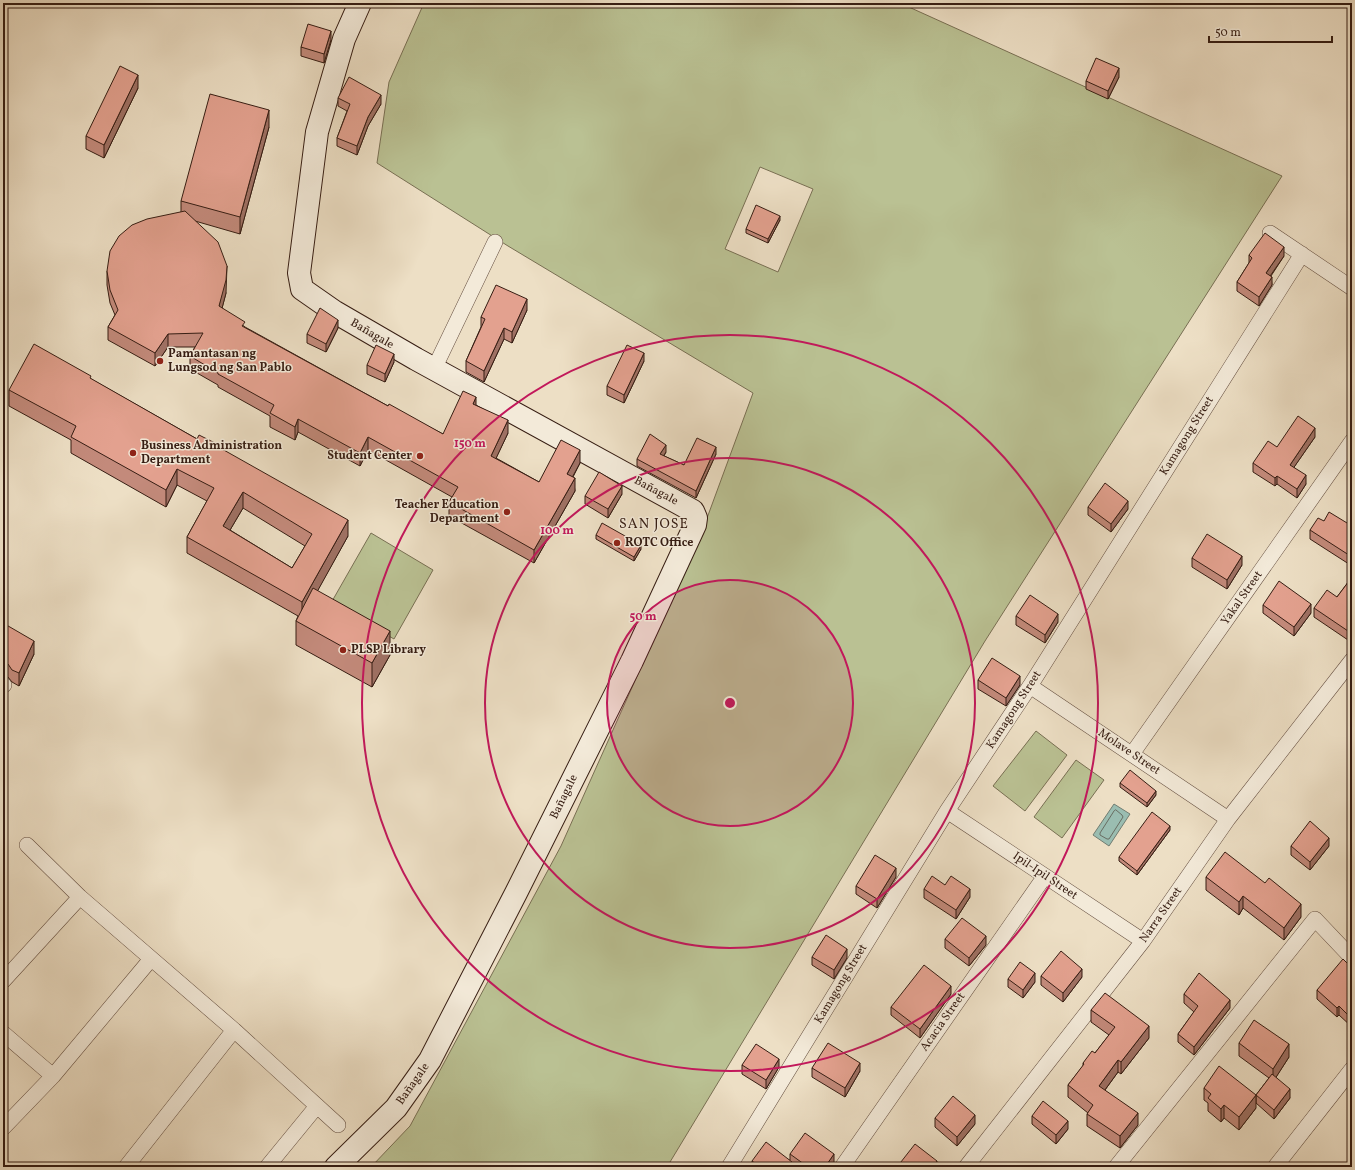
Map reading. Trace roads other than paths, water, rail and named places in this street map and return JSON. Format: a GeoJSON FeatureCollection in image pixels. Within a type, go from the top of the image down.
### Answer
{"type":"FeatureCollection","features":[{"type":"Feature","properties":{"kind":"street","name":"Bañagale"},"geometry":{"type":"LineString","coordinates":[[336,1167],[396,1108],[430,1060],[632,661],[695,525],[696,518],[693,511],[335,312],[302,289],[299,273],[317,132],[344,39],[360,3]]}},
{"type":"Feature","properties":{"kind":"street"},"geometry":{"type":"LineString","coordinates":[[1270,233],[1352,288]]}},
{"type":"Feature","properties":{"kind":"street"},"geometry":{"type":"LineString","coordinates":[[434,368],[495,242]]}},
{"type":"Feature","properties":{"kind":"street","name":"Kamagong Street"},"geometry":{"type":"LineString","coordinates":[[729,1167],[947,811],[1030,686],[1302,254]]}},
{"type":"Feature","properties":{"kind":"street","name":"Yakal Street"},"geometry":{"type":"LineString","coordinates":[[1132,754],[1352,441]]}},
{"type":"Feature","properties":{"kind":"street","name":"Narra Street"},"geometry":{"type":"LineString","coordinates":[[966,1167],[1142,941],[1228,819],[1352,660]]}},
{"type":"Feature","properties":{"kind":"street","name":"Molave Street"},"geometry":{"type":"LineString","coordinates":[[1030,686],[1228,819]]}},
{"type":"Feature","properties":{"kind":"street","name":"Ipil-Ipil Street"},"geometry":{"type":"LineString","coordinates":[[947,811],[1142,941]]}},
{"type":"Feature","properties":{"kind":"street"},"geometry":{"type":"LineString","coordinates":[[27,845],[80,897],[234,1030],[338,1125]]}},
{"type":"Feature","properties":{"kind":"street","name":"Acacia Street"},"geometry":{"type":"LineString","coordinates":[[842,1167],[1045,876]]}},
{"type":"Feature","properties":{"kind":"street"},"geometry":{"type":"LineString","coordinates":[[3,981],[80,897]]}},
{"type":"Feature","properties":{"kind":"street"},"geometry":{"type":"LineString","coordinates":[[1116,1167],[1315,919],[1352,958]]}},
{"type":"Feature","properties":{"kind":"street"},"geometry":{"type":"LineString","coordinates":[[3,1128],[53,1076],[151,959]]}},
{"type":"Feature","properties":{"kind":"street"},"geometry":{"type":"LineString","coordinates":[[126,1167],[234,1030]]}},
{"type":"Feature","properties":{"kind":"street"},"geometry":{"type":"LineString","coordinates":[[3,1033],[53,1076]]}},
{"type":"Feature","properties":{"kind":"street"},"geometry":{"type":"LineString","coordinates":[[1276,1167],[1352,1069]]}},
{"type":"Feature","properties":{"kind":"street"},"geometry":{"type":"LineString","coordinates":[[267,1167],[317,1106]]}},
{"type":"Feature","properties":{"kind":"water"},"geometry":{"type":"Polygon","coordinates":[[[1114,804],[1130,814],[1109,846],[1093,835],[1114,804]]]}},
{"type":"Feature","properties":{"kind":"place","name":"Pamantasan ng Lungsod ng San Pablo"},"geometry":{"type":"Point","coordinates":[160,361]}},
{"type":"Feature","properties":{"kind":"place","name":"Business Administration Department"},"geometry":{"type":"Point","coordinates":[133,453]}},
{"type":"Feature","properties":{"kind":"place","name":"Student Center"},"geometry":{"type":"Point","coordinates":[420,456]}},
{"type":"Feature","properties":{"kind":"place","name":"Teacher Education Department"},"geometry":{"type":"Point","coordinates":[507,512]}},
{"type":"Feature","properties":{"kind":"place","name":"ROTC Office"},"geometry":{"type":"Point","coordinates":[617,543]}},
{"type":"Feature","properties":{"kind":"place","name":"PLSP Library"},"geometry":{"type":"Point","coordinates":[343,650]}},
{"type":"Feature","properties":{"kind":"district","name":"SAN JOSE"},"geometry":{"type":"Point","coordinates":[654,524]}}]}
